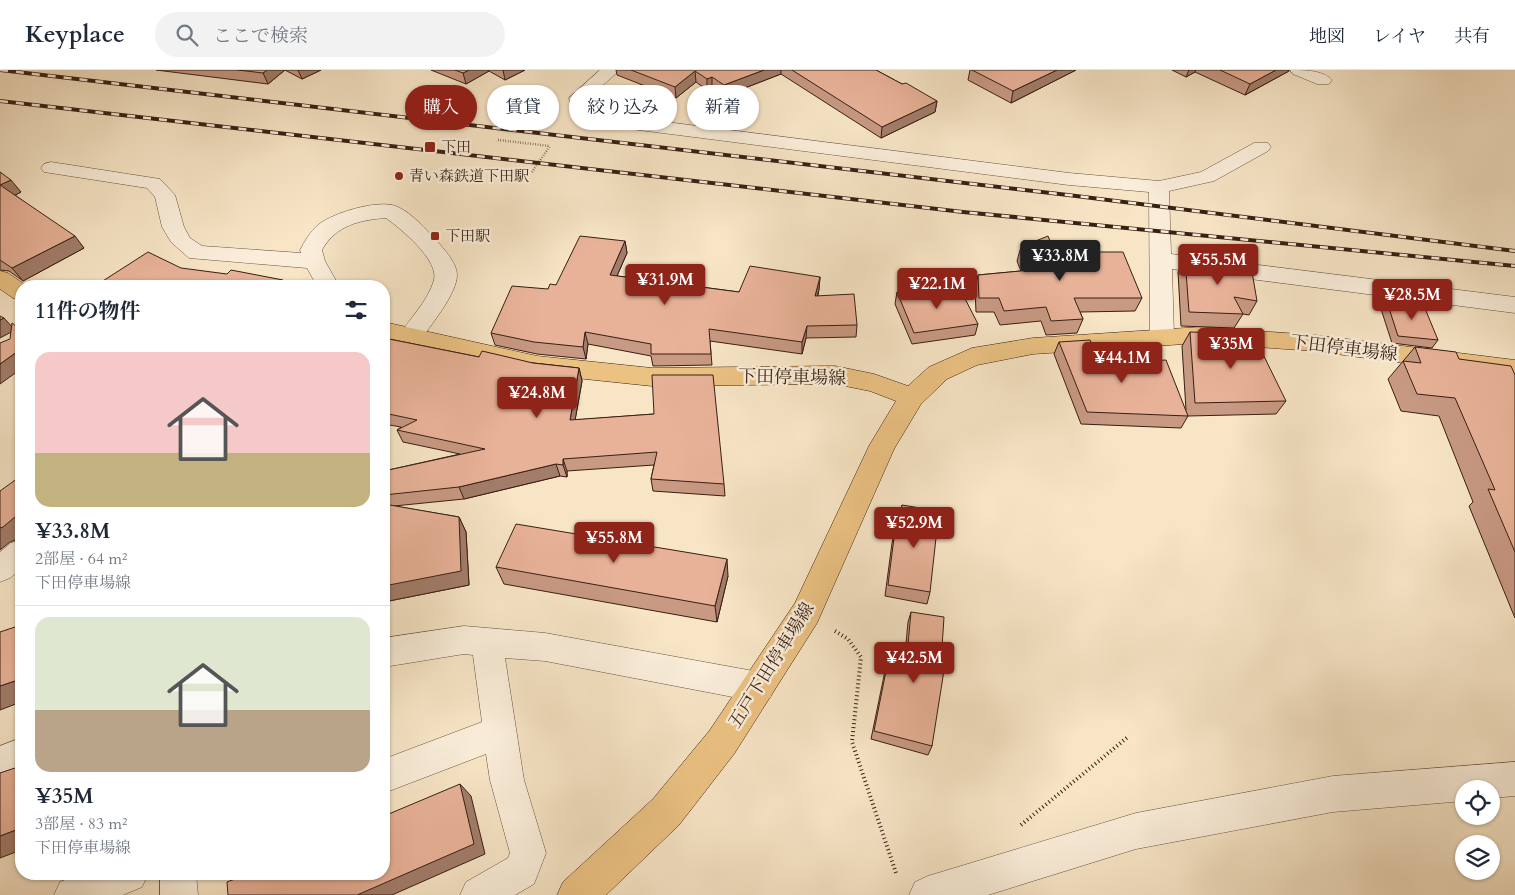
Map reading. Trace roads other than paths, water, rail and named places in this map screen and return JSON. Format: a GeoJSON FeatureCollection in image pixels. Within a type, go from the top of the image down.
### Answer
{"type":"FeatureCollection","features":[{"type":"Feature","properties":{"kind":"main road"},"geometry":{"type":"LineString","coordinates":[[0,278],[15,289]]}},
{"type":"Feature","properties":{"kind":"main road","name":"下田停車場線"},"geometry":{"type":"LineString","coordinates":[[390,331],[537,365],[652,377],[834,374],[874,383],[912,397],[938,373],[972,357],[1033,346],[1162,336],[1200,335],[1314,343],[1515,370]]}},
{"type":"Feature","properties":{"kind":"main road","name":"五戸下田停車場線"},"geometry":{"type":"LineString","coordinates":[[576,895],[666,812],[722,742],[806,613],[882,446],[912,397]]}},
{"type":"Feature","properties":{"kind":"street"},"geometry":{"type":"LineString","coordinates":[[611,70],[578,98],[581,112],[600,119],[1069,179],[1159,187],[1207,177],[1260,147]]}},
{"type":"Feature","properties":{"kind":"street"},"geometry":{"type":"LineString","coordinates":[[1300,70],[1323,80]]}},
{"type":"Feature","properties":{"kind":"street"},"geometry":{"type":"LineString","coordinates":[[52,168],[154,183],[165,194],[173,227],[182,242],[197,253],[314,261]]}},
{"type":"Feature","properties":{"kind":"street"},"geometry":{"type":"LineString","coordinates":[[1159,187],[1162,336]]}},
{"type":"Feature","properties":{"kind":"street"},"geometry":{"type":"LineString","coordinates":[[325,280],[314,261],[311,250],[316,238],[325,228],[357,216],[390,211],[405,221],[443,264],[446,276],[444,286],[410,336]]}},
{"type":"Feature","properties":{"kind":"street"},"geometry":{"type":"LineString","coordinates":[[1160,260],[1515,305]]}},
{"type":"Feature","properties":{"kind":"street"},"geometry":{"type":"LineString","coordinates":[[0,569],[15,557]]}},
{"type":"Feature","properties":{"kind":"street"},"geometry":{"type":"LineString","coordinates":[[390,651],[464,640],[546,647],[759,686]]}},
{"type":"Feature","properties":{"kind":"street"},"geometry":{"type":"LineString","coordinates":[[480,895],[521,871],[528,853],[507,780],[487,642]]}},
{"type":"Feature","properties":{"kind":"street"},"geometry":{"type":"LineString","coordinates":[[390,774],[500,732]]}},
{"type":"Feature","properties":{"kind":"street"},"geometry":{"type":"LineString","coordinates":[[0,763],[15,757]]}},
{"type":"Feature","properties":{"kind":"street"},"geometry":{"type":"LineString","coordinates":[[928,895],[1136,831],[1333,794],[1515,779]]}},
{"type":"Feature","properties":{"kind":"street"},"geometry":{"type":"LineString","coordinates":[[73,895],[113,880]]}},
{"type":"Feature","properties":{"kind":"street"},"geometry":{"type":"LineString","coordinates":[[178,880],[179,895]]}},
{"type":"Feature","properties":{"kind":"railway"},"geometry":{"type":"LineString","coordinates":[[0,70],[1068,195],[1515,251]]}},
{"type":"Feature","properties":{"kind":"railway"},"geometry":{"type":"LineString","coordinates":[[0,101],[963,212],[1515,266]]}},
{"type":"Feature","properties":{"kind":"place","name":"下田"},"geometry":{"type":"Point","coordinates":[430,147]}},
{"type":"Feature","properties":{"kind":"place","name":"青い森鉄道下田駅"},"geometry":{"type":"Point","coordinates":[399,176]}},
{"type":"Feature","properties":{"kind":"place","name":"下田駅"},"geometry":{"type":"Point","coordinates":[435,236]}}]}
